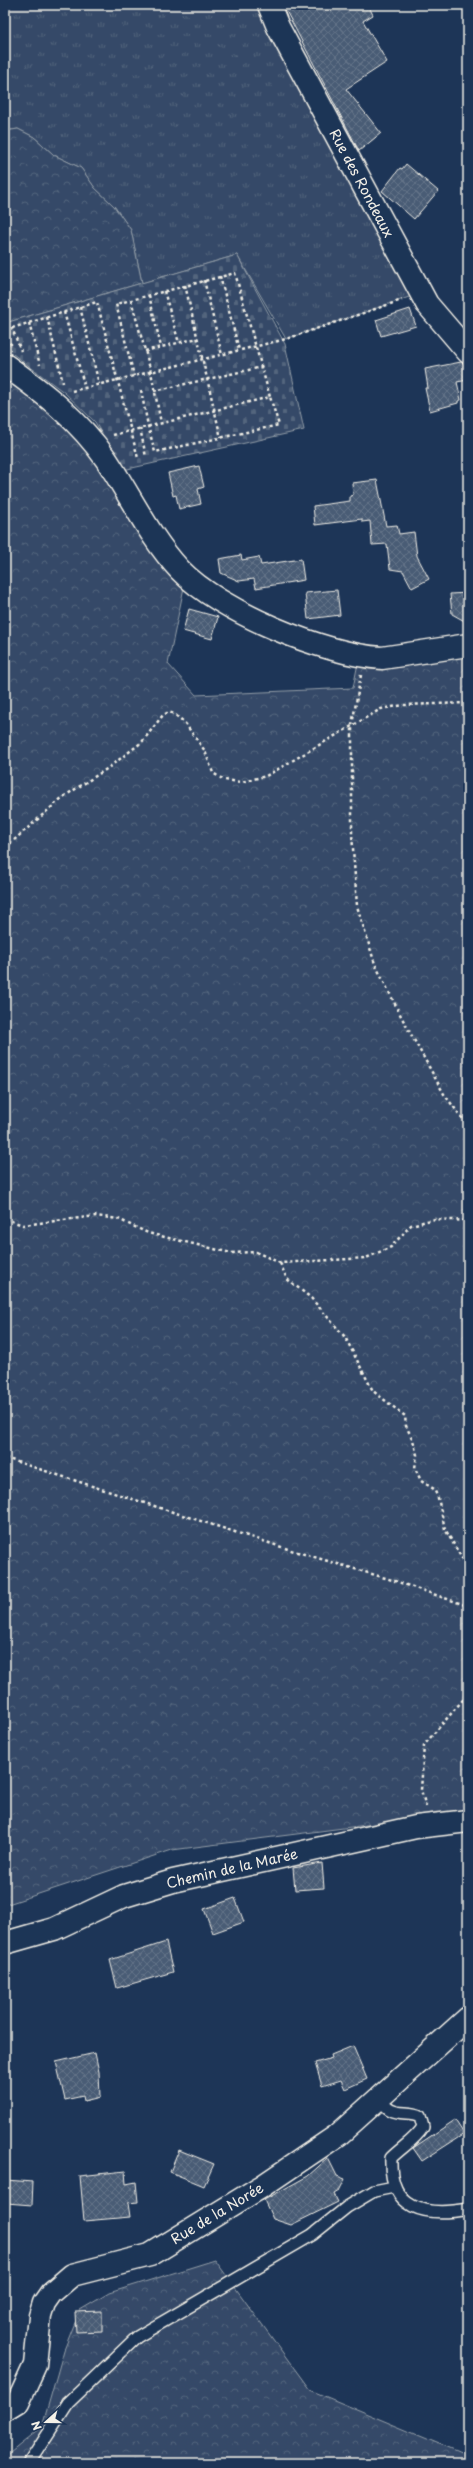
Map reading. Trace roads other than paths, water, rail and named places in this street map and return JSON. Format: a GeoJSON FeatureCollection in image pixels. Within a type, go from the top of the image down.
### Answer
{"type":"FeatureCollection","features":[{"type":"Feature","properties":{"kind":"street","name":"Rue des Rondeaux"},"geometry":{"type":"LineString","coordinates":[[269,5],[278,27],[427,304],[468,352]]}},
{"type":"Feature","properties":{"kind":"street"},"geometry":{"type":"LineString","coordinates":[[13,358],[59,393],[179,569],[203,591],[219,602],[248,616],[329,648],[367,657],[382,658],[468,645]]}},
{"type":"Feature","properties":{"kind":"street","name":"Chemin de la Marée"},"geometry":{"type":"LineString","coordinates":[[5,1943],[54,1929],[124,1896],[166,1882],[430,1826],[468,1821]]}},
{"type":"Feature","properties":{"kind":"street","name":"Rue de la Norée"},"geometry":{"type":"LineString","coordinates":[[5,2410],[18,2402],[35,2365],[40,2316],[44,2303],[51,2293],[72,2275],[150,2255],[261,2187],[325,2144],[468,2018]]}},
{"type":"Feature","properties":{"kind":"lane"},"geometry":{"type":"LineString","coordinates":[[378,2098],[391,2110],[405,2113],[412,2112],[420,2116],[423,2127],[417,2137],[404,2145],[391,2158],[390,2174],[394,2187],[405,2201],[419,2211],[452,2212],[468,2209]]}},
{"type":"Feature","properties":{"kind":"lane"},"geometry":{"type":"LineString","coordinates":[[29,2463],[68,2403],[137,2337],[312,2235],[348,2206],[374,2191],[394,2187]]}}]}
